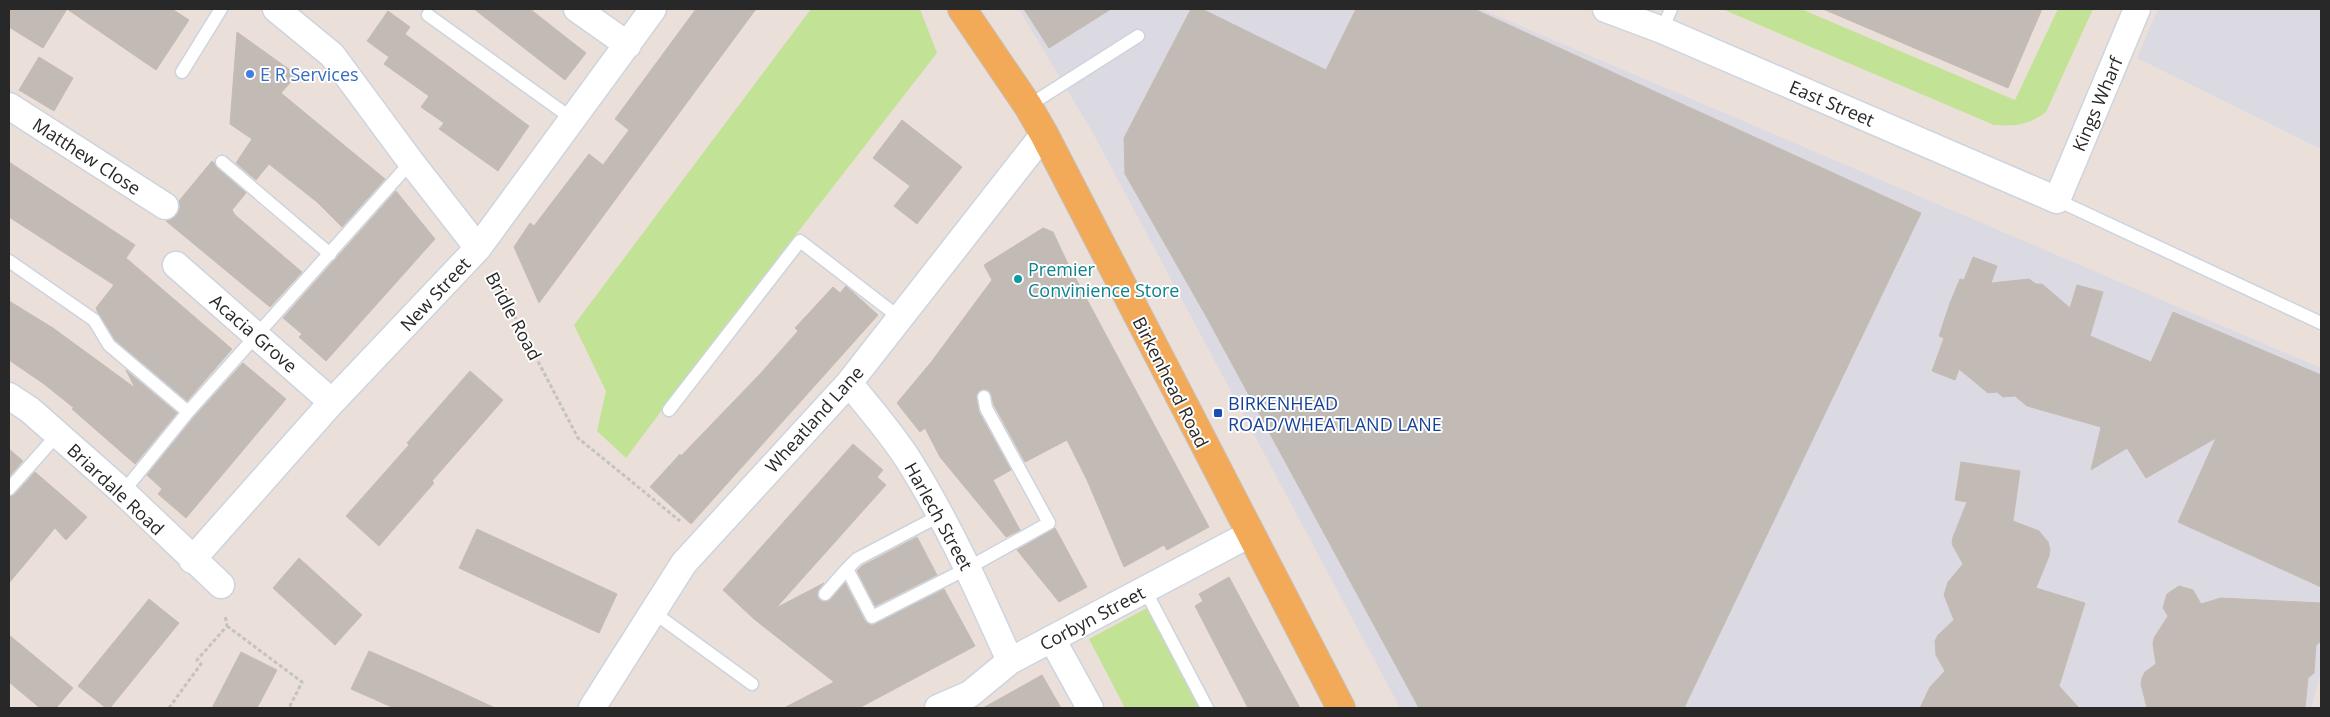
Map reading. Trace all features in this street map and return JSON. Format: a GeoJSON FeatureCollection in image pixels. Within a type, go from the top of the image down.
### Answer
{"type":"FeatureCollection","features":[{"type":"Feature","properties":{"kind":"main road","name":"Birkenhead Road"},"geometry":{"type":"LineString","coordinates":[[962,9],[1028,106],[1044,134],[1341,708]]}},
{"type":"Feature","properties":{"kind":"street"},"geometry":{"type":"LineString","coordinates":[[276,9],[332,55],[411,162],[478,248]]}},
{"type":"Feature","properties":{"kind":"street"},"geometry":{"type":"LineString","coordinates":[[577,9],[628,45]]}},
{"type":"Feature","properties":{"kind":"street","name":"New Street"},"geometry":{"type":"LineString","coordinates":[[192,560],[332,402],[478,248],[574,120],[653,9]]}},
{"type":"Feature","properties":{"kind":"street","name":"East Street"},"geometry":{"type":"LineString","coordinates":[[1610,9],[1666,19],[2057,200]]}},
{"type":"Feature","properties":{"kind":"street","name":"Kings Wharf"},"geometry":{"type":"LineString","coordinates":[[2057,200],[2137,9]]}},
{"type":"Feature","properties":{"kind":"street","name":"Matthew Close"},"geometry":{"type":"LineString","coordinates":[[9,106],[165,206]]}},
{"type":"Feature","properties":{"kind":"street","name":"Wheatland Lane"},"geometry":{"type":"LineString","coordinates":[[592,708],[684,563],[849,383],[1044,134]]}},
{"type":"Feature","properties":{"kind":"street","name":"Acacia Grove"},"geometry":{"type":"LineString","coordinates":[[176,265],[332,402]]}},
{"type":"Feature","properties":{"kind":"street","name":"Harlech Street"},"geometry":{"type":"LineString","coordinates":[[849,383],[910,462],[941,515],[968,568],[1010,661]]}},
{"type":"Feature","properties":{"kind":"street","name":"Briardale Road"},"geometry":{"type":"LineString","coordinates":[[9,396],[30,410],[123,492],[192,560],[221,585]]}},
{"type":"Feature","properties":{"kind":"street","name":"Corbyn Street"},"geometry":{"type":"LineString","coordinates":[[938,708],[974,701],[1010,661],[1250,534]]}},
{"type":"Feature","properties":{"kind":"street"},"geometry":{"type":"LineString","coordinates":[[1052,639],[1090,708]]}},
{"type":"Feature","properties":{"kind":"lane"},"geometry":{"type":"LineString","coordinates":[[182,72],[221,9]]}},
{"type":"Feature","properties":{"kind":"lane"},"geometry":{"type":"LineString","coordinates":[[428,14],[574,120]]}},
{"type":"Feature","properties":{"kind":"lane"},"geometry":{"type":"LineString","coordinates":[[1028,106],[1138,36]]}},
{"type":"Feature","properties":{"kind":"lane"},"geometry":{"type":"LineString","coordinates":[[222,162],[330,254]]}},
{"type":"Feature","properties":{"kind":"lane"},"geometry":{"type":"LineString","coordinates":[[123,492],[188,412],[411,162]]}},
{"type":"Feature","properties":{"kind":"lane"},"geometry":{"type":"LineString","coordinates":[[2057,200],[2321,323]]}},
{"type":"Feature","properties":{"kind":"lane"},"geometry":{"type":"LineString","coordinates":[[669,410],[800,241],[900,318]]}},
{"type":"Feature","properties":{"kind":"lane"},"geometry":{"type":"LineString","coordinates":[[9,261],[94,320],[109,345],[188,412]]}},
{"type":"Feature","properties":{"kind":"lane"},"geometry":{"type":"LineString","coordinates":[[847,569],[872,617],[968,568],[1049,523],[986,408],[984,396]]}},
{"type":"Feature","properties":{"kind":"lane"},"geometry":{"type":"LineString","coordinates":[[9,489],[57,435]]}},
{"type":"Feature","properties":{"kind":"lane"},"geometry":{"type":"LineString","coordinates":[[825,594],[857,559],[941,515]]}},
{"type":"Feature","properties":{"kind":"lane"},"geometry":{"type":"LineString","coordinates":[[1145,590],[1208,708]]}},
{"type":"Feature","properties":{"kind":"lane"},"geometry":{"type":"LineString","coordinates":[[653,612],[752,684]]}},
{"type":"Feature","properties":{"kind":"path","name":"Bridle Road"},"geometry":{"type":"LineString","coordinates":[[478,248],[578,438],[704,540]]}},
{"type":"Feature","properties":{"kind":"path"},"geometry":{"type":"LineString","coordinates":[[221,585],[227,626],[302,682],[289,708]]}},
{"type":"Feature","properties":{"kind":"path"},"geometry":{"type":"LineString","coordinates":[[169,708],[201,664],[197,660],[227,626]]}},
{"type":"Feature","properties":{"kind":"shaded area"},"geometry":{"type":"Polygon","coordinates":[[[1019,9],[1481,9],[2321,368],[2321,672],[2311,708],[1400,708],[1094,135],[1019,9]]]}},
{"type":"Feature","properties":{"kind":"shaded area"},"geometry":{"type":"Polygon","coordinates":[[[2158,9],[2321,9],[2321,149],[2137,58],[2158,9]]]}},
{"type":"Feature","properties":{"kind":"green space"},"geometry":{"type":"Polygon","coordinates":[[[811,9],[920,9],[937,53],[728,322],[626,458],[597,431],[606,391],[574,325],[811,9]]]}},
{"type":"Feature","properties":{"kind":"green space"},"geometry":{"type":"Polygon","coordinates":[[[1722,9],[1801,9],[2015,100],[2058,9],[2093,9],[2046,112],[2027,123],[1994,125],[1722,9]]]}},
{"type":"Feature","properties":{"kind":"green space"},"geometry":{"type":"Polygon","coordinates":[[[1147,608],[1201,708],[1125,708],[1089,639],[1147,608]]]}},
{"type":"Feature","properties":{"kind":"building"},"geometry":{"type":"Polygon","coordinates":[[[9,9],[67,9],[43,48],[9,27],[9,9]]]}},
{"type":"Feature","properties":{"kind":"building"},"geometry":{"type":"Polygon","coordinates":[[[67,9],[172,9],[189,20],[156,70],[67,9]]]}},
{"type":"Feature","properties":{"kind":"building"},"geometry":{"type":"Polygon","coordinates":[[[474,9],[530,9],[586,53],[565,80],[474,9]]]}},
{"type":"Feature","properties":{"kind":"building"},"geometry":{"type":"Polygon","coordinates":[[[696,9],[756,9],[539,303],[514,247],[530,223],[534,226],[589,154],[603,165],[629,130],[615,119],[696,9]]]}},
{"type":"Feature","properties":{"kind":"building"},"geometry":{"type":"Polygon","coordinates":[[[1024,9],[1111,9],[1049,48],[1024,9]]]}},
{"type":"Feature","properties":{"kind":"building"},"geometry":{"type":"Polygon","coordinates":[[[1191,9],[1202,9],[1326,70],[1356,9],[1474,9],[1921,213],[1684,708],[1419,708],[1206,316],[1125,174],[1124,138],[1191,9]]]}},
{"type":"Feature","properties":{"kind":"building"},"geometry":{"type":"Polygon","coordinates":[[[1823,9],[2042,9],[2008,88],[1823,9]]]}},
{"type":"Feature","properties":{"kind":"building"},"geometry":{"type":"Polygon","coordinates":[[[388,11],[410,27],[405,34],[529,126],[498,171],[439,129],[444,123],[421,107],[429,96],[384,64],[389,57],[367,41],[388,11]]]}},
{"type":"Feature","properties":{"kind":"building"},"geometry":{"type":"Polygon","coordinates":[[[237,32],[297,75],[281,93],[385,179],[342,227],[317,202],[269,164],[256,180],[236,163],[252,139],[230,124],[237,32]]]}},
{"type":"Feature","properties":{"kind":"building"},"geometry":{"type":"Polygon","coordinates":[[[39,57],[73,78],[54,111],[19,90],[39,57]]]}},
{"type":"Feature","properties":{"kind":"building"},"geometry":{"type":"Polygon","coordinates":[[[902,120],[962,167],[917,224],[894,206],[910,186],[873,158],[902,120]]]}},
{"type":"Feature","properties":{"kind":"building"},"geometry":{"type":"Polygon","coordinates":[[[212,161],[246,193],[232,210],[235,215],[302,272],[270,307],[166,221],[177,214],[180,207],[179,201],[212,161]]]}},
{"type":"Feature","properties":{"kind":"building"},"geometry":{"type":"Polygon","coordinates":[[[9,162],[135,245],[126,258],[232,349],[187,401],[115,340],[98,313],[96,308],[114,285],[9,217],[9,162]]]}},
{"type":"Feature","properties":{"kind":"building"},"geometry":{"type":"Polygon","coordinates":[[[396,191],[435,239],[326,361],[299,337],[302,334],[283,318],[396,191]]]}},
{"type":"Feature","properties":{"kind":"building"},"geometry":{"type":"Polygon","coordinates":[[[1043,228],[1053,232],[1069,266],[1209,527],[1167,550],[1164,545],[1124,567],[1087,480],[1067,440],[1025,462],[994,405],[990,392],[983,389],[977,394],[979,412],[1011,470],[993,480],[1020,530],[1006,537],[940,457],[925,428],[920,432],[897,403],[932,361],[992,280],[984,265],[1043,228]]]}},
{"type":"Feature","properties":{"kind":"building"},"geometry":{"type":"Polygon","coordinates":[[[1973,257],[1997,266],[1991,283],[2029,279],[2036,284],[2042,284],[2070,308],[2077,285],[2103,292],[2090,336],[2151,362],[2173,312],[2321,375],[2321,587],[2178,522],[2216,438],[2146,478],[2127,448],[2091,470],[2101,427],[2027,406],[2015,396],[2003,397],[1997,392],[1988,393],[1959,369],[1955,380],[1932,371],[1944,338],[1939,336],[1950,303],[1960,279],[1964,280],[1973,257]]]}},
{"type":"Feature","properties":{"kind":"building"},"geometry":{"type":"Polygon","coordinates":[[[846,286],[878,315],[691,524],[650,487],[680,454],[681,456],[760,374],[798,331],[795,328],[833,287],[840,293],[846,286]]]}},
{"type":"Feature","properties":{"kind":"building"},"geometry":{"type":"Polygon","coordinates":[[[9,301],[53,328],[135,388],[126,370],[177,413],[135,464],[72,409],[74,408],[9,360],[9,301]]]}},
{"type":"Feature","properties":{"kind":"building"},"geometry":{"type":"Polygon","coordinates":[[[243,363],[286,399],[186,518],[158,494],[162,489],[147,475],[194,417],[243,363]]]}},
{"type":"Feature","properties":{"kind":"building"},"geometry":{"type":"Polygon","coordinates":[[[470,371],[503,400],[432,481],[434,483],[379,546],[346,516],[409,445],[407,443],[470,371]]]}},
{"type":"Feature","properties":{"kind":"building"},"geometry":{"type":"Polygon","coordinates":[[[853,444],[883,470],[877,477],[886,485],[776,608],[824,583],[819,589],[817,596],[820,600],[828,601],[845,583],[865,621],[872,625],[944,589],[975,646],[859,708],[784,708],[834,682],[754,619],[723,590],[853,444]]]}},
{"type":"Feature","properties":{"kind":"building"},"geometry":{"type":"Polygon","coordinates":[[[9,449],[23,461],[9,477],[9,449]]]}},
{"type":"Feature","properties":{"kind":"building"},"geometry":{"type":"Polygon","coordinates":[[[1961,462],[2020,471],[2013,521],[2039,531],[2048,542],[2050,549],[2036,588],[2085,603],[2059,686],[2079,708],[1920,708],[1930,687],[1945,671],[1936,655],[1935,641],[1938,635],[1954,620],[1944,595],[1948,582],[1963,564],[1952,544],[1967,502],[1955,500],[1961,462]]]}},
{"type":"Feature","properties":{"kind":"building"},"geometry":{"type":"Polygon","coordinates":[[[35,472],[87,517],[66,540],[55,528],[9,583],[9,497],[15,494],[35,472]]]}},
{"type":"Feature","properties":{"kind":"building"},"geometry":{"type":"Polygon","coordinates":[[[1055,528],[1087,587],[1059,602],[1017,550],[1055,528]]]}},
{"type":"Feature","properties":{"kind":"building"},"geometry":{"type":"Polygon","coordinates":[[[477,529],[617,594],[599,633],[459,568],[477,529]]]}},
{"type":"Feature","properties":{"kind":"building"},"geometry":{"type":"Polygon","coordinates":[[[917,537],[937,575],[875,606],[857,571],[862,566],[917,537]]]}},
{"type":"Feature","properties":{"kind":"building"},"geometry":{"type":"Polygon","coordinates":[[[299,558],[362,615],[335,645],[273,588],[299,558]]]}},
{"type":"Feature","properties":{"kind":"building"},"geometry":{"type":"Polygon","coordinates":[[[1229,577],[1300,708],[1248,708],[1195,606],[1203,601],[1199,594],[1229,577]]]}},
{"type":"Feature","properties":{"kind":"building"},"geometry":{"type":"Polygon","coordinates":[[[2179,586],[2193,590],[2201,604],[2221,598],[2321,603],[2321,641],[2316,645],[2314,673],[2308,678],[2305,708],[2147,708],[2141,684],[2142,678],[2145,672],[2156,664],[2153,644],[2154,638],[2168,616],[2163,608],[2167,594],[2179,586]]]}},
{"type":"Feature","properties":{"kind":"building"},"geometry":{"type":"Polygon","coordinates":[[[149,599],[179,623],[110,708],[106,708],[78,686],[149,599]]]}},
{"type":"Feature","properties":{"kind":"building"},"geometry":{"type":"Polygon","coordinates":[[[9,635],[73,688],[56,708],[40,708],[9,682],[9,635]]]}},
{"type":"Feature","properties":{"kind":"building"},"geometry":{"type":"Polygon","coordinates":[[[369,651],[495,708],[394,708],[351,689],[369,651]]]}},
{"type":"Feature","properties":{"kind":"building"},"geometry":{"type":"Polygon","coordinates":[[[241,652],[277,670],[257,708],[212,708],[241,652]]]}},
{"type":"Feature","properties":{"kind":"building"},"geometry":{"type":"Polygon","coordinates":[[[1042,675],[1061,708],[983,708],[1042,675]]]}},
{"type":"Feature","properties":{"kind":"place","name":"E R Services"},"geometry":{"type":"Point","coordinates":[250,74]}},
{"type":"Feature","properties":{"kind":"place","name":"Premier Convinience Store"},"geometry":{"type":"Point","coordinates":[1018,279]}},
{"type":"Feature","properties":{"kind":"place","name":"BIRKENHEAD ROAD/WHEATLAND LANE"},"geometry":{"type":"Point","coordinates":[1218,413]}}]}
